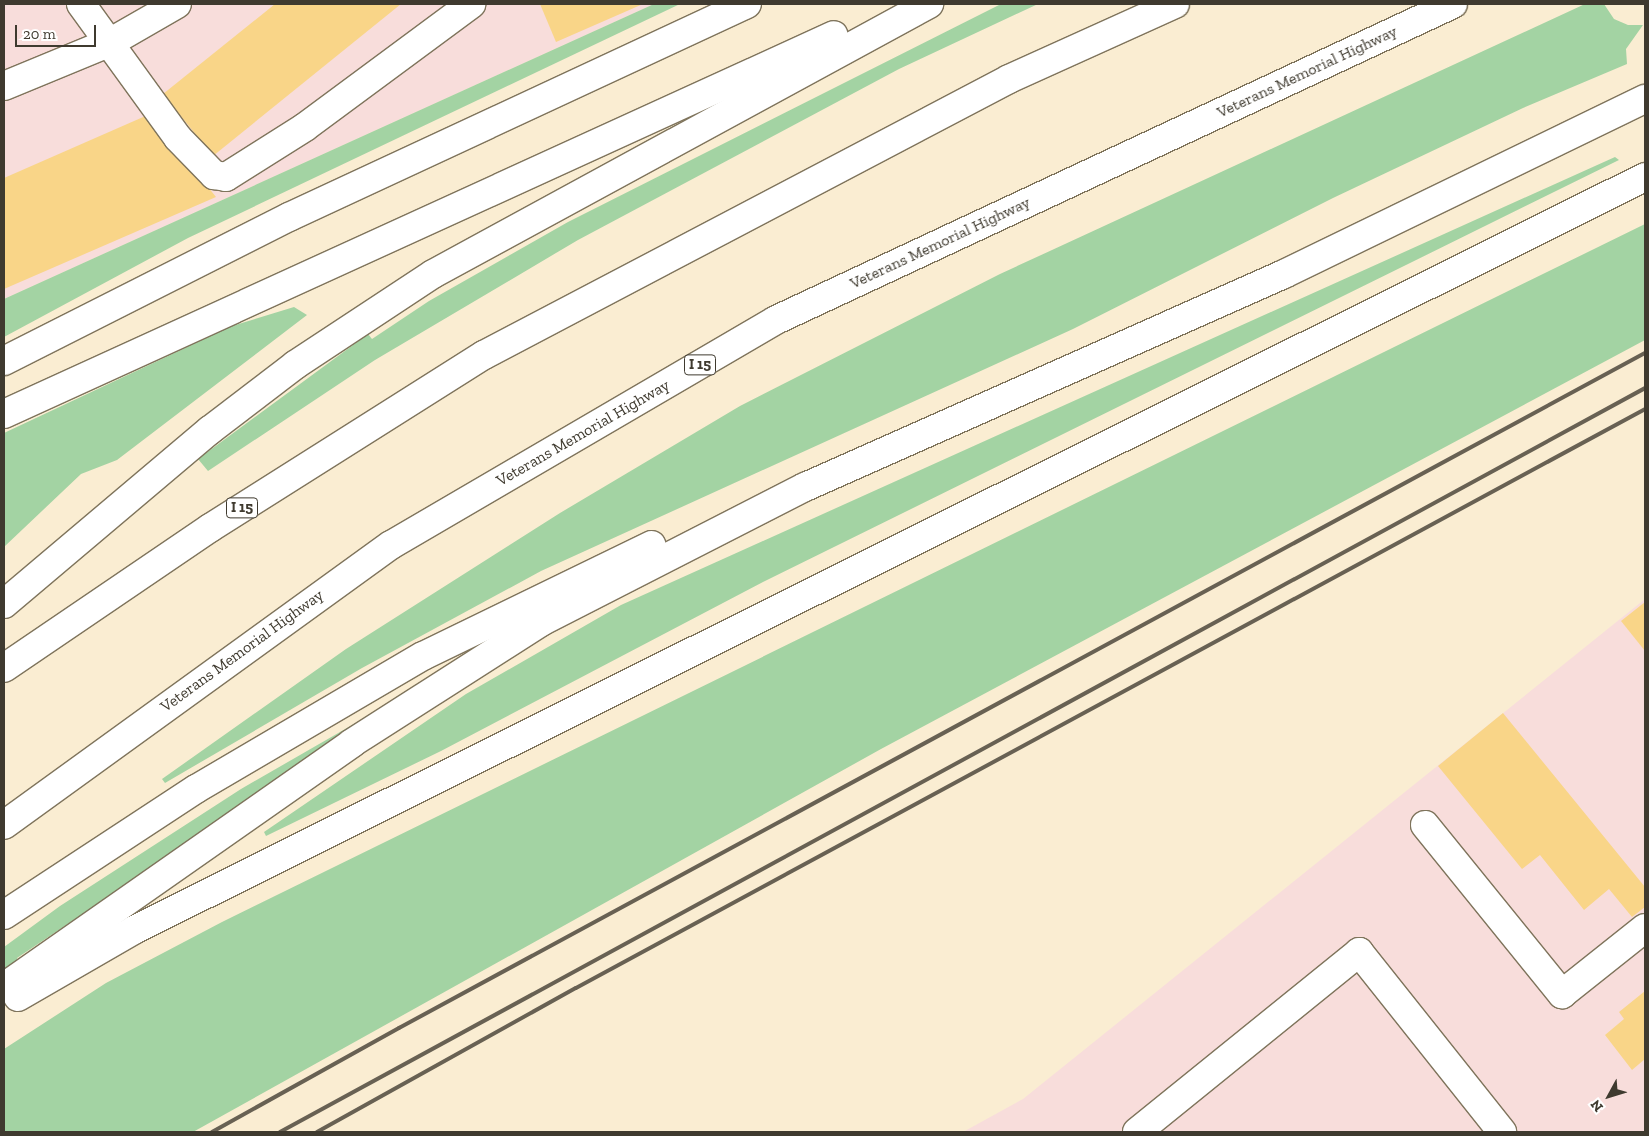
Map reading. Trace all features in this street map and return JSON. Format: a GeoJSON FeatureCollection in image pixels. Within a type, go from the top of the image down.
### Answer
{"type":"FeatureCollection","features":[{"type":"Feature","properties":{"kind":"main road"},"geometry":{"type":"LineString","coordinates":[[81,4],[111,42],[178,138],[214,175],[226,177],[305,127],[471,4]]}},
{"type":"Feature","properties":{"kind":"main road"},"geometry":{"type":"LineString","coordinates":[[4,86],[111,42],[177,4]]}},
{"type":"Feature","properties":{"kind":"main road"},"geometry":{"type":"LineString","coordinates":[[4,361],[289,217],[747,4]]}},
{"type":"Feature","properties":{"kind":"main road"},"geometry":{"type":"LineString","coordinates":[[4,414],[904,4]]}},
{"type":"Feature","properties":{"kind":"main road"},"geometry":{"type":"LineString","coordinates":[[4,604],[210,430],[295,365],[433,274],[929,4]]}},
{"type":"Feature","properties":{"kind":"main road","name":"I 15"},"geometry":{"type":"LineString","coordinates":[[4,668],[210,528],[484,355],[1009,79],[1175,4]]}},
{"type":"Feature","properties":{"kind":"main road","name":"Veterans Memorial Highway"},"geometry":{"type":"LineString","coordinates":[[4,825],[391,545],[776,320],[1453,4]]}},
{"type":"Feature","properties":{"kind":"main road"},"geometry":{"type":"LineString","coordinates":[[4,915],[196,788],[423,656],[636,551],[805,486],[1284,274],[1645,99]]}},
{"type":"Feature","properties":{"kind":"main road"},"geometry":{"type":"LineString","coordinates":[[4,1006],[134,930],[1645,177]]}},
{"type":"Feature","properties":{"kind":"main road"},"geometry":{"type":"LineString","coordinates":[[4,987],[352,743],[461,671],[541,622],[805,486]]}},
{"type":"Feature","properties":{"kind":"main road"},"geometry":{"type":"LineString","coordinates":[[1426,825],[1562,994],[1645,928]]}},
{"type":"Feature","properties":{"kind":"main road"},"geometry":{"type":"LineString","coordinates":[[1137,1132],[1359,952],[1502,1132]]}},
{"type":"Feature","properties":{"kind":"shaded area"},"geometry":{"type":"Polygon","coordinates":[[[4,4],[654,4],[4,299],[4,4]]]}},
{"type":"Feature","properties":{"kind":"shaded area"},"geometry":{"type":"Polygon","coordinates":[[[1645,599],[1645,1132],[963,1132],[1023,1099],[1645,599]]]}},
{"type":"Feature","properties":{"kind":"green space"},"geometry":{"type":"Polygon","coordinates":[[[654,4],[680,4],[188,238],[4,337],[4,299],[654,4]]]}},
{"type":"Feature","properties":{"kind":"green space"},"geometry":{"type":"Polygon","coordinates":[[[1001,4],[1038,4],[899,69],[578,240],[375,360],[208,471],[198,459],[368,334],[372,339],[429,301],[568,222],[1001,4]]]}},
{"type":"Feature","properties":{"kind":"green space"},"geometry":{"type":"Polygon","coordinates":[[[1585,4],[1604,4],[1614,19],[1628,25],[1643,25],[1626,49],[1627,64],[1523,108],[1333,198],[1073,329],[541,571],[362,668],[165,783],[162,779],[346,649],[560,513],[740,406],[1000,274],[1585,4]]]}},
{"type":"Feature","properties":{"kind":"green space"},"geometry":{"type":"Polygon","coordinates":[[[1615,157],[1619,160],[763,582],[441,751],[266,836],[264,832],[466,694],[621,605],[1615,157]]]}},
{"type":"Feature","properties":{"kind":"green space"},"geometry":{"type":"Polygon","coordinates":[[[1645,224],[1645,340],[881,749],[193,1132],[4,1132],[4,1049],[106,983],[222,922],[1645,224]]]}},
{"type":"Feature","properties":{"kind":"green space"},"geometry":{"type":"Polygon","coordinates":[[[294,307],[307,315],[117,460],[81,474],[4,547],[4,433],[232,326],[294,307]]]}},
{"type":"Feature","properties":{"kind":"green space"},"geometry":{"type":"Polygon","coordinates":[[[373,713],[376,717],[17,958],[20,963],[4,973],[4,947],[60,906],[241,789],[373,713]]]}},
{"type":"Feature","properties":{"kind":"building"},"geometry":{"type":"Polygon","coordinates":[[[275,4],[401,4],[213,156],[163,94],[275,4]]]}},
{"type":"Feature","properties":{"kind":"building"},"geometry":{"type":"Polygon","coordinates":[[[540,4],[643,4],[556,42],[540,4]]]}},
{"type":"Feature","properties":{"kind":"building"},"geometry":{"type":"Polygon","coordinates":[[[150,114],[216,197],[4,289],[4,178],[150,114]]]}},
{"type":"Feature","properties":{"kind":"building"},"geometry":{"type":"Polygon","coordinates":[[[1645,602],[1645,651],[1621,621],[1645,602]]]}},
{"type":"Feature","properties":{"kind":"building"},"geometry":{"type":"Polygon","coordinates":[[[1503,713],[1645,887],[1645,907],[1632,917],[1609,889],[1584,910],[1540,855],[1522,869],[1438,766],[1503,713]]]}},
{"type":"Feature","properties":{"kind":"building"},"geometry":{"type":"Polygon","coordinates":[[[1645,991],[1645,1059],[1632,1070],[1605,1035],[1624,1019],[1619,1012],[1645,991]]]}},
{"type":"Feature","properties":{"kind":"railway"},"geometry":{"type":"LineString","coordinates":[[212,1132],[399,1028],[1645,353]]}},
{"type":"Feature","properties":{"kind":"railway"},"geometry":{"type":"LineString","coordinates":[[280,1132],[1645,388]]}},
{"type":"Feature","properties":{"kind":"railway"},"geometry":{"type":"LineString","coordinates":[[317,1132],[576,988],[1645,409]]}}]}
